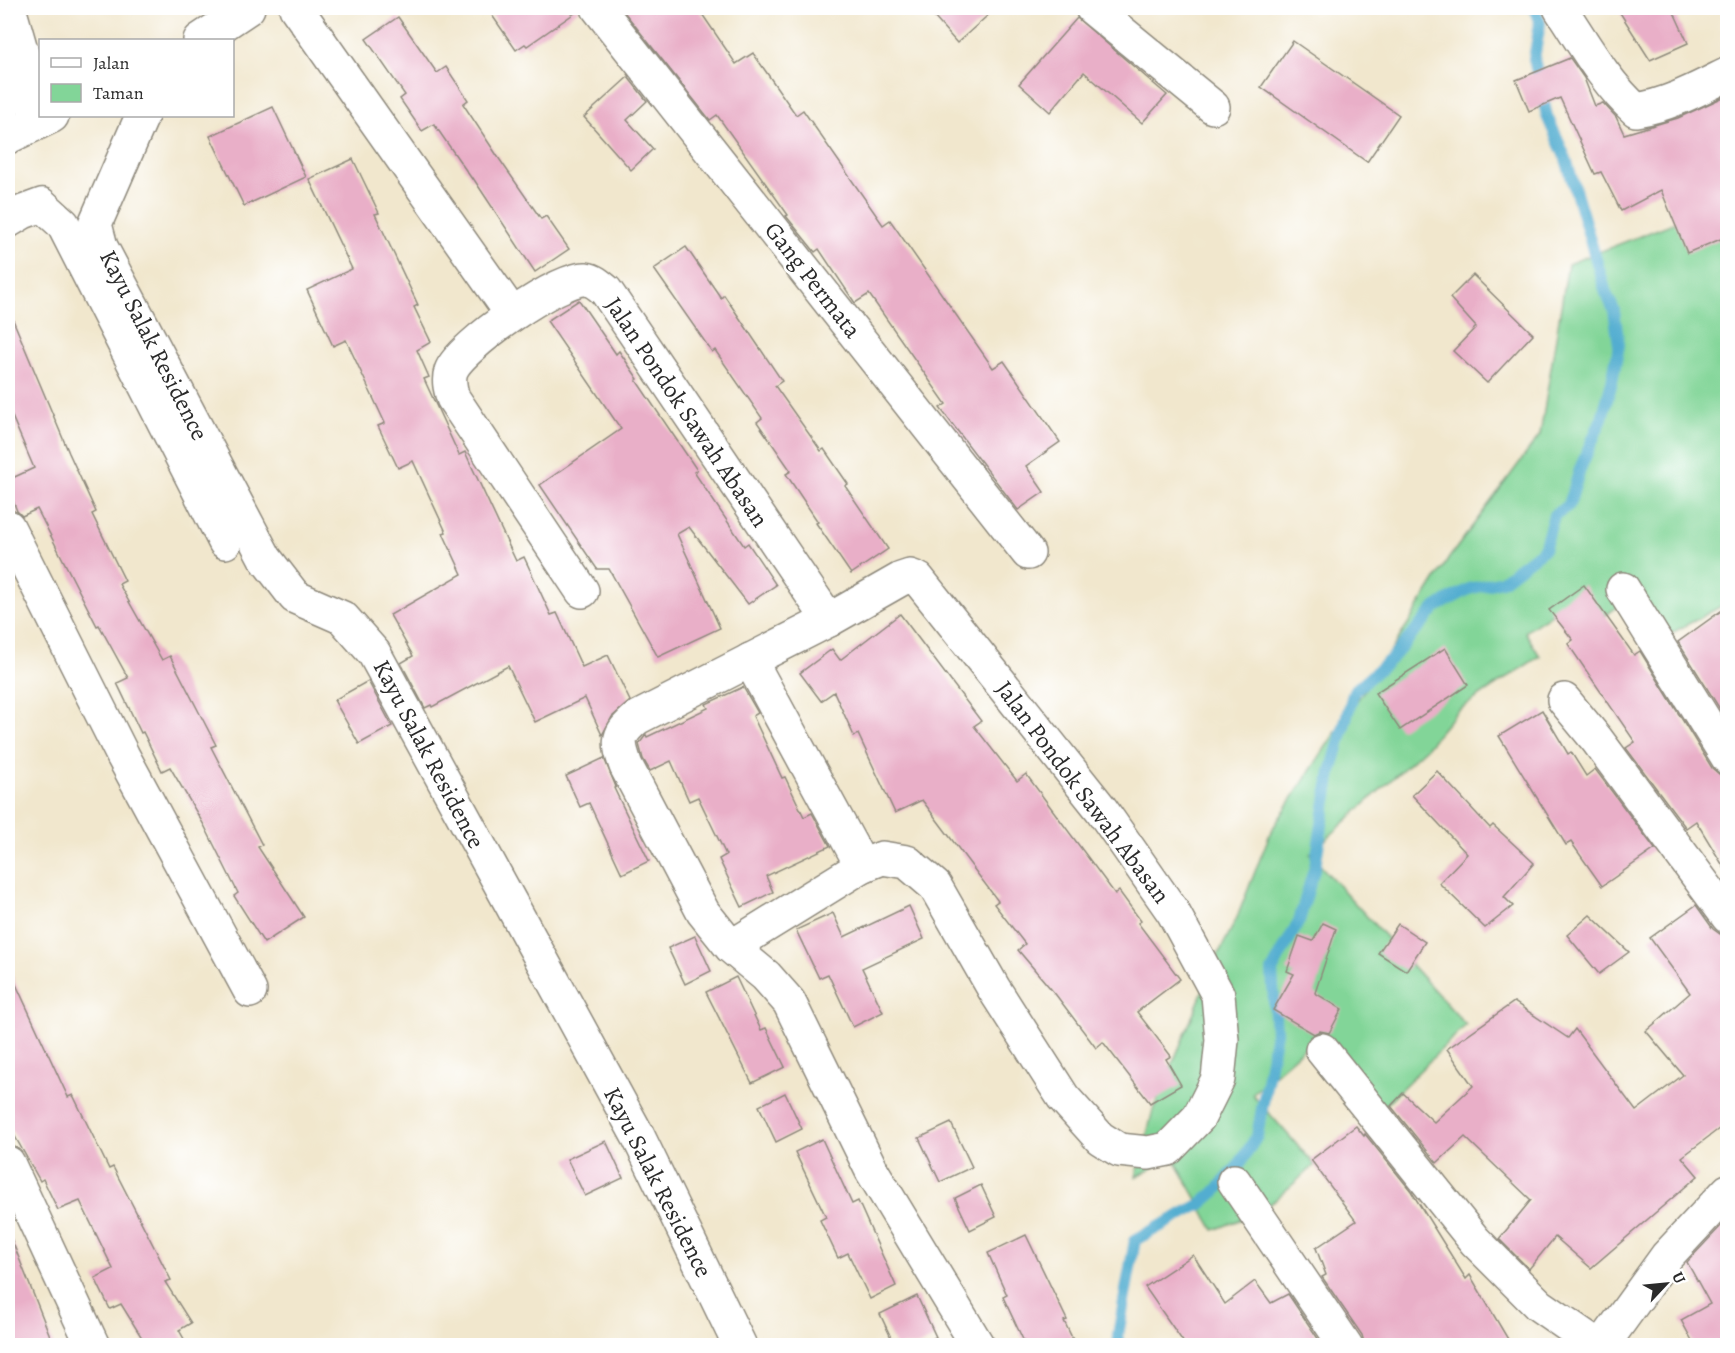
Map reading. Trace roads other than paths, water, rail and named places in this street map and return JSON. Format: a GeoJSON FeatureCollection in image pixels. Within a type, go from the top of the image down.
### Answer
{"type":"FeatureCollection","features":[{"type":"Feature","properties":{"kind":"street"},"geometry":{"type":"LineString","coordinates":[[9,8],[24,60],[32,125]]}},
{"type":"Feature","properties":{"kind":"street"},"geometry":{"type":"LineString","coordinates":[[202,39],[248,8]]}},
{"type":"Feature","properties":{"kind":"street"},"geometry":{"type":"LineString","coordinates":[[296,8],[512,314]]}},
{"type":"Feature","properties":{"kind":"street","name":"Gang Permata"},"geometry":{"type":"LineString","coordinates":[[598,8],[1028,553]]}},
{"type":"Feature","properties":{"kind":"street"},"geometry":{"type":"LineString","coordinates":[[1092,8],[1213,107]]}},
{"type":"Feature","properties":{"kind":"street"},"geometry":{"type":"LineString","coordinates":[[1560,8],[1596,62],[1626,102],[1636,110],[1671,101],[1728,74]]}},
{"type":"Feature","properties":{"kind":"street","name":"Kayu Salak Residence"},"geometry":{"type":"LineString","coordinates":[[142,117],[95,224],[101,247],[265,558],[295,597],[343,618],[374,653],[638,1136],[740,1346]]}},
{"type":"Feature","properties":{"kind":"street"},"geometry":{"type":"LineString","coordinates":[[8,221],[42,205],[63,224],[225,542]]}},
{"type":"Feature","properties":{"kind":"street","name":"Jalan Pondok Sawah Abasan"},"geometry":{"type":"LineString","coordinates":[[582,591],[453,398],[449,381],[452,369],[462,353],[512,314],[571,281],[586,279],[596,282],[606,291],[829,620]]}},
{"type":"Feature","properties":{"kind":"street"},"geometry":{"type":"LineString","coordinates":[[8,527],[123,756],[250,991]]}},
{"type":"Feature","properties":{"kind":"street","name":"Jalan Pondok Sawah Abasan"},"geometry":{"type":"LineString","coordinates":[[731,947],[862,866],[882,858],[908,862],[935,886],[994,988],[1063,1097],[1100,1138],[1119,1150],[1148,1153],[1168,1149],[1199,1117],[1218,1079],[1222,1040],[1218,995],[1173,912],[1101,809],[918,579],[910,576],[901,579],[829,620],[637,718],[623,730],[619,746],[631,776],[703,912],[731,947],[766,976],[789,1002],[872,1171],[978,1346]]}},
{"type":"Feature","properties":{"kind":"street"},"geometry":{"type":"LineString","coordinates":[[1623,589],[1728,758]]}},
{"type":"Feature","properties":{"kind":"street"},"geometry":{"type":"LineString","coordinates":[[750,660],[862,866]]}},
{"type":"Feature","properties":{"kind":"street"},"geometry":{"type":"LineString","coordinates":[[1564,700],[1597,740],[1728,917]]}},
{"type":"Feature","properties":{"kind":"street"},"geometry":{"type":"LineString","coordinates":[[1322,1050],[1475,1241],[1539,1305],[1600,1346],[1667,1256],[1728,1191]]}},
{"type":"Feature","properties":{"kind":"street"},"geometry":{"type":"LineString","coordinates":[[8,1163],[93,1346]]}},
{"type":"Feature","properties":{"kind":"street"},"geometry":{"type":"LineString","coordinates":[[1234,1181],[1346,1346]]}},
{"type":"Feature","properties":{"kind":"waterway"},"geometry":{"type":"LineString","coordinates":[[1120,1346],[1118,1335],[1135,1240],[1201,1204],[1239,1165],[1257,1136],[1276,1032],[1272,971],[1299,921],[1315,866],[1331,772],[1354,691],[1393,657],[1436,607],[1469,589],[1502,581],[1544,549],[1554,515],[1569,505],[1580,469],[1602,418],[1619,345],[1614,310],[1606,293],[1566,159],[1547,116],[1534,59],[1540,23],[1534,8]]}}]}
